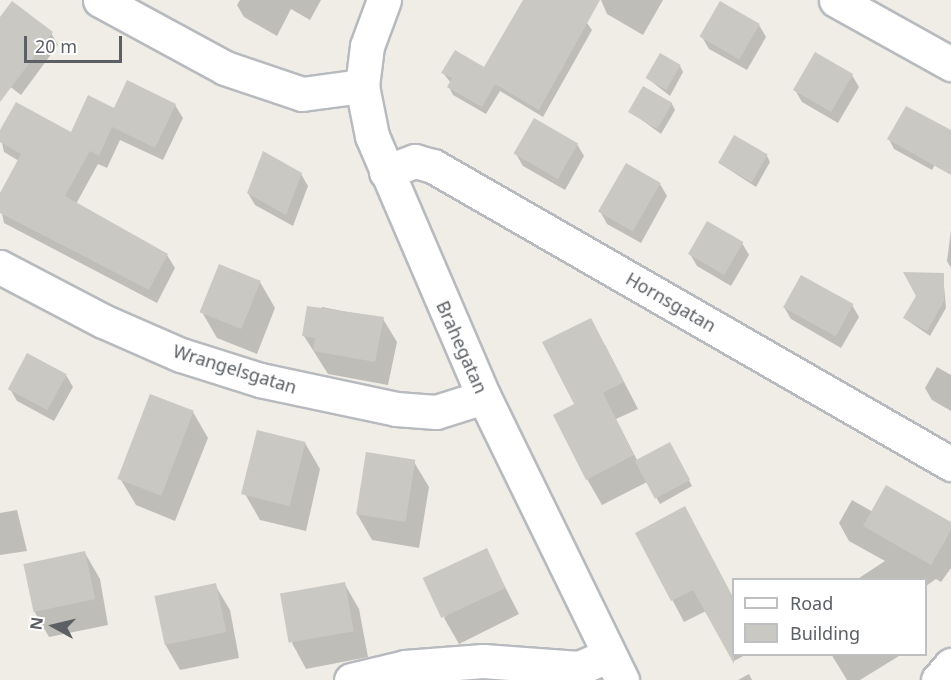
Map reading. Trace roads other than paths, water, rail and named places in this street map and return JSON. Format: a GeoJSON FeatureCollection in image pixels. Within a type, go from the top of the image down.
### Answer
{"type":"FeatureCollection","features":[{"type":"Feature","properties":{"kind":"street"},"geometry":{"type":"LineString","coordinates":[[100,0],[225,68],[302,94],[363,86]]}},
{"type":"Feature","properties":{"kind":"street","name":"Brahegatan"},"geometry":{"type":"LineString","coordinates":[[384,0],[367,46],[363,86],[372,136],[484,397],[614,668]]}},
{"type":"Feature","properties":{"kind":"street"},"geometry":{"type":"LineString","coordinates":[[836,0],[951,64]]}},
{"type":"Feature","properties":{"kind":"street","name":"Hornsgatan"},"geometry":{"type":"LineString","coordinates":[[386,172],[415,161],[433,166],[951,464]]}},
{"type":"Feature","properties":{"kind":"street","name":"Wrangelsgatan"},"geometry":{"type":"LineString","coordinates":[[0,267],[171,351],[260,380],[406,410],[436,412],[484,397]]}},
{"type":"Feature","properties":{"kind":"street"},"geometry":{"type":"LineString","coordinates":[[351,680],[405,667],[483,661],[579,668],[614,668]]}},
{"type":"Feature","properties":{"kind":"street"},"geometry":{"type":"LineString","coordinates":[[938,680],[951,664]]}}]}
